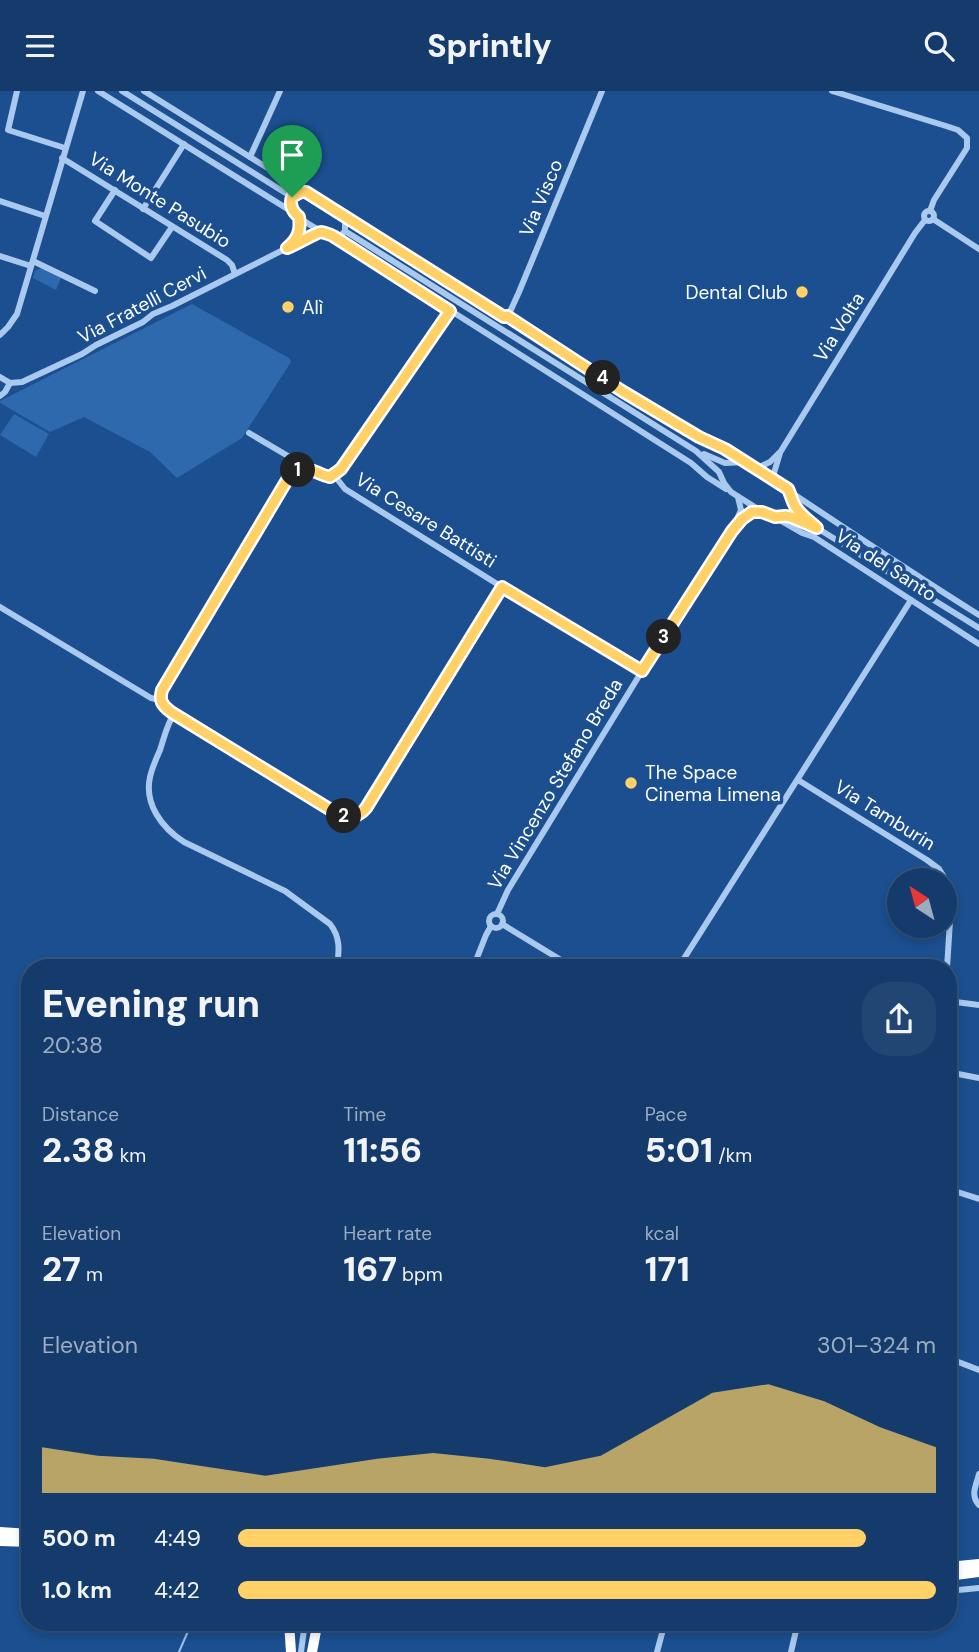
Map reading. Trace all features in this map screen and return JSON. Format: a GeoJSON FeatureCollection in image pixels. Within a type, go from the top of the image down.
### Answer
{"type":"FeatureCollection","features":[{"type":"Feature","properties":{"kind":"highway"},"geometry":{"type":"LineString","coordinates":[[1,1538],[21,1535]]}},
{"type":"Feature","properties":{"kind":"highway"},"geometry":{"type":"LineString","coordinates":[[1,1538],[21,1541]]}},
{"type":"Feature","properties":{"kind":"highway"},"geometry":{"type":"LineString","coordinates":[[957,1566],[979,1564]]}},
{"type":"Feature","properties":{"kind":"highway"},"geometry":{"type":"LineString","coordinates":[[957,1575],[979,1572]]}},
{"type":"Feature","properties":{"kind":"highway"},"geometry":{"type":"LineString","coordinates":[[293,1631],[302,1651]]}},
{"type":"Feature","properties":{"kind":"highway"},"geometry":{"type":"LineString","coordinates":[[302,1651],[316,1631]]}},
{"type":"Feature","properties":{"kind":"street"},"geometry":{"type":"LineString","coordinates":[[17,91],[8,130],[65,148]]}},
{"type":"Feature","properties":{"kind":"street"},"geometry":{"type":"LineString","coordinates":[[0,335],[18,314],[83,91]]}},
{"type":"Feature","properties":{"kind":"street"},"geometry":{"type":"LineString","coordinates":[[98,91],[333,236],[691,463],[731,492]]}},
{"type":"Feature","properties":{"kind":"street"},"geometry":{"type":"LineString","coordinates":[[109,98],[114,91]]}},
{"type":"Feature","properties":{"kind":"street"},"geometry":{"type":"LineString","coordinates":[[122,91],[292,197]]}},
{"type":"Feature","properties":{"kind":"street"},"geometry":{"type":"LineString","coordinates":[[144,91],[504,317],[507,316]]}},
{"type":"Feature","properties":{"kind":"street"},"geometry":{"type":"LineString","coordinates":[[250,157],[280,91]]}},
{"type":"Feature","properties":{"kind":"street","name":"Via Visco"},"geometry":{"type":"LineString","coordinates":[[507,316],[602,91]]}},
{"type":"Feature","properties":{"kind":"street","name":"Via Volta"},"geometry":{"type":"LineString","coordinates":[[781,451],[915,233],[929,220],[923,215],[930,211],[934,200],[967,148],[967,138],[958,130],[832,91]]}},
{"type":"Feature","properties":{"kind":"street"},"geometry":{"type":"LineString","coordinates":[[155,111],[162,102]]}},
{"type":"Feature","properties":{"kind":"street"},"geometry":{"type":"LineString","coordinates":[[143,209],[184,144]]}},
{"type":"Feature","properties":{"kind":"street","name":"Via Monte Pasubio"},"geometry":{"type":"LineString","coordinates":[[62,158],[230,262],[235,274]]}},
{"type":"Feature","properties":{"kind":"street"},"geometry":{"type":"LineString","coordinates":[[115,190],[95,221],[151,258],[172,227]]}},
{"type":"Feature","properties":{"kind":"street"},"geometry":{"type":"LineString","coordinates":[[292,197],[306,192]]}},
{"type":"Feature","properties":{"kind":"street"},"geometry":{"type":"LineString","coordinates":[[287,248],[300,232],[297,215],[291,205],[292,197]]}},
{"type":"Feature","properties":{"kind":"street"},"geometry":{"type":"LineString","coordinates":[[0,201],[45,216]]}},
{"type":"Feature","properties":{"kind":"street"},"geometry":{"type":"LineString","coordinates":[[341,214],[345,220],[345,231]]}},
{"type":"Feature","properties":{"kind":"street"},"geometry":{"type":"LineString","coordinates":[[929,220],[979,249]]}},
{"type":"Feature","properties":{"kind":"street"},"geometry":{"type":"LineString","coordinates":[[333,236],[345,231]]}},
{"type":"Feature","properties":{"kind":"street"},"geometry":{"type":"LineString","coordinates":[[345,231],[696,451],[725,463],[744,462]]}},
{"type":"Feature","properties":{"kind":"street","name":"Via Fratelli Cervi"},"geometry":{"type":"LineString","coordinates":[[10,383],[22,382],[82,354],[153,314],[323,232]]}},
{"type":"Feature","properties":{"kind":"street"},"geometry":{"type":"LineString","coordinates":[[0,256],[32,263],[95,291]]}},
{"type":"Feature","properties":{"kind":"street"},"geometry":{"type":"LineString","coordinates":[[380,267],[386,257]]}},
{"type":"Feature","properties":{"kind":"street"},"geometry":{"type":"LineString","coordinates":[[334,475],[341,469],[450,311]]}},
{"type":"Feature","properties":{"kind":"street","name":"Via del Santo"},"geometry":{"type":"LineString","coordinates":[[507,316],[622,391],[699,437],[725,449],[979,615]]}},
{"type":"Feature","properties":{"kind":"street"},"geometry":{"type":"LineString","coordinates":[[516,353],[523,343]]}},
{"type":"Feature","properties":{"kind":"street"},"geometry":{"type":"LineString","coordinates":[[0,377],[10,383],[0,396]]}},
{"type":"Feature","properties":{"kind":"street","name":"Via Cesare Battisti"},"geometry":{"type":"LineString","coordinates":[[0,607],[151,698],[160,700],[162,705],[174,713],[339,815],[356,816],[366,808],[502,587],[345,489],[334,475],[326,477],[300,468],[293,459],[249,433]]}},
{"type":"Feature","properties":{"kind":"street","name":"Via del Santo"},"geometry":{"type":"LineString","coordinates":[[696,451],[714,466],[724,483],[738,497],[814,537],[979,643]]}},
{"type":"Feature","properties":{"kind":"street"},"geometry":{"type":"LineString","coordinates":[[755,469],[770,462],[781,451]]}},
{"type":"Feature","properties":{"kind":"street"},"geometry":{"type":"LineString","coordinates":[[777,483],[774,474],[781,451]]}},
{"type":"Feature","properties":{"kind":"street"},"geometry":{"type":"LineString","coordinates":[[723,479],[723,474],[732,464]]}},
{"type":"Feature","properties":{"kind":"street"},"geometry":{"type":"LineString","coordinates":[[160,700],[162,690],[290,475],[300,468]]}},
{"type":"Feature","properties":{"kind":"street","name":"Via del Santo"},"geometry":{"type":"LineString","coordinates":[[788,489],[793,504],[817,528]]}},
{"type":"Feature","properties":{"kind":"street","name":"Via Vincenzo Stefano Breda"},"geometry":{"type":"LineString","coordinates":[[498,914],[508,890],[642,671],[732,531],[741,510],[738,497]]}},
{"type":"Feature","properties":{"kind":"street"},"geometry":{"type":"LineString","coordinates":[[785,516],[793,504]]}},
{"type":"Feature","properties":{"kind":"street","name":"Via Vincenzo Stefano Breda"},"geometry":{"type":"LineString","coordinates":[[732,531],[747,515],[762,512]]}},
{"type":"Feature","properties":{"kind":"street","name":"Via del Santo"},"geometry":{"type":"LineString","coordinates":[[775,517],[785,516],[817,528]]}},
{"type":"Feature","properties":{"kind":"street"},"geometry":{"type":"LineString","coordinates":[[817,528],[979,628]]}},
{"type":"Feature","properties":{"kind":"street"},"geometry":{"type":"LineString","coordinates":[[899,578],[906,567]]}},
{"type":"Feature","properties":{"kind":"street"},"geometry":{"type":"LineString","coordinates":[[502,587],[642,671]]}},
{"type":"Feature","properties":{"kind":"street"},"geometry":{"type":"LineString","coordinates":[[684,959],[911,600]]}},
{"type":"Feature","properties":{"kind":"street"},"geometry":{"type":"LineString","coordinates":[[174,713],[150,777],[149,792],[157,816],[184,842],[285,891],[330,924],[339,939],[338,959]]}},
{"type":"Feature","properties":{"kind":"street","name":"Via Tamburin"},"geometry":{"type":"LineString","coordinates":[[798,780],[939,869],[948,882],[952,895],[948,959]]}},
{"type":"Feature","properties":{"kind":"street","name":"Via Vincenzo Stefano Breda"},"geometry":{"type":"LineString","coordinates":[[498,914],[502,918],[502,924]]}},
{"type":"Feature","properties":{"kind":"street","name":"Via Vincenzo Stefano Breda"},"geometry":{"type":"LineString","coordinates":[[477,959],[491,926],[489,918],[498,914]]}},
{"type":"Feature","properties":{"kind":"street"},"geometry":{"type":"LineString","coordinates":[[491,926],[497,928],[502,924],[558,959]]}},
{"type":"Feature","properties":{"kind":"street"},"geometry":{"type":"LineString","coordinates":[[957,1003],[979,1006]]}},
{"type":"Feature","properties":{"kind":"street"},"geometry":{"type":"LineString","coordinates":[[957,1074],[979,1078]]}},
{"type":"Feature","properties":{"kind":"street"},"geometry":{"type":"LineString","coordinates":[[957,1192],[979,1199]]}},
{"type":"Feature","properties":{"kind":"street"},"geometry":{"type":"LineString","coordinates":[[957,1361],[979,1370]]}},
{"type":"Feature","properties":{"kind":"street"},"geometry":{"type":"LineString","coordinates":[[979,1474],[973,1495],[979,1505]]}},
{"type":"Feature","properties":{"kind":"street"},"geometry":{"type":"LineString","coordinates":[[957,1590],[979,1588]]}},
{"type":"Feature","properties":{"kind":"street"},"geometry":{"type":"LineString","coordinates":[[302,1651],[304,1631]]}},
{"type":"Feature","properties":{"kind":"street"},"geometry":{"type":"LineString","coordinates":[[657,1652],[663,1631]]}},
{"type":"Feature","properties":{"kind":"street"},"geometry":{"type":"LineString","coordinates":[[791,1652],[796,1631]]}},
{"type":"Feature","properties":{"kind":"shaded area"},"geometry":{"type":"Polygon","coordinates":[[[42,268],[61,278],[56,290],[33,278],[35,271],[42,268]]]}},
{"type":"Feature","properties":{"kind":"shaded area"},"geometry":{"type":"Polygon","coordinates":[[[192,304],[289,358],[291,362],[242,438],[177,478],[150,452],[84,417],[50,432],[0,403],[0,401],[192,304]]]}},
{"type":"Feature","properties":{"kind":"shaded area"},"geometry":{"type":"Polygon","coordinates":[[[14,414],[49,434],[36,457],[0,435],[14,414]]]}},
{"type":"Feature","properties":{"kind":"waterway"},"geometry":{"type":"LineString","coordinates":[[179,1652],[188,1631]]}},
{"type":"Feature","properties":{"kind":"place","name":"Dental Club"},"geometry":{"type":"Point","coordinates":[802,292]}},
{"type":"Feature","properties":{"kind":"place","name":"Alì"},"geometry":{"type":"Point","coordinates":[288,307]}},
{"type":"Feature","properties":{"kind":"place","name":"The Space Cinema Limena"},"geometry":{"type":"Point","coordinates":[631,783]}},
{"type":"Feature","properties":{"kind":"route"},"geometry":{"type":"LineString","coordinates":[[306,192],[504,317],[507,316],[622,391],[699,437],[725,449],[788,489],[793,504],[817,528],[791,517],[769,516],[762,512],[752,512],[742,519],[642,671],[502,587],[366,808],[356,816],[349,817],[339,815],[171,712],[160,700],[162,690],[290,475],[300,468],[305,468],[330,477],[341,469],[450,311],[323,232],[287,248],[300,232],[299,217],[292,208],[292,197],[296,193],[306,192]]}}]}
